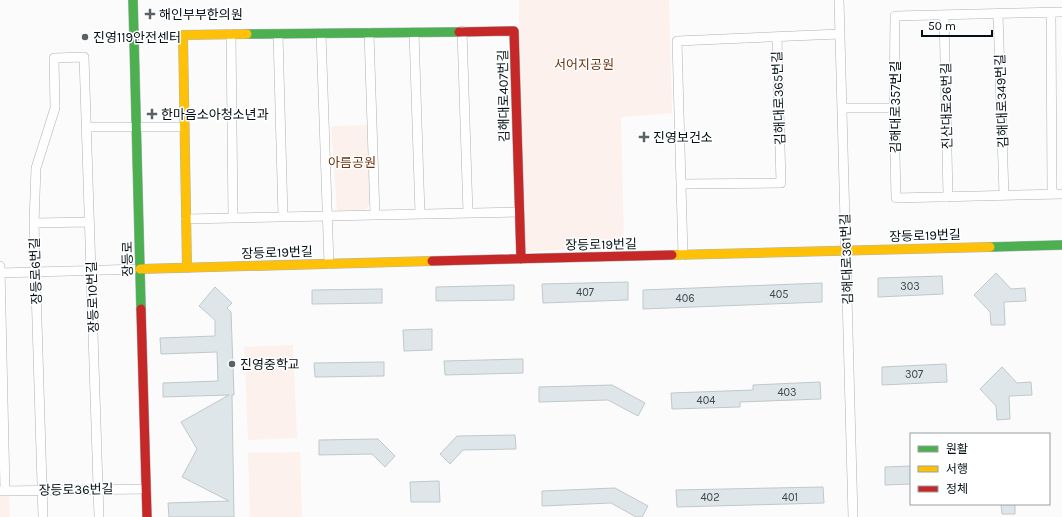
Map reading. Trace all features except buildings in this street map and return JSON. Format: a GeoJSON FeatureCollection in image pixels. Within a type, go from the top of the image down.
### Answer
{"type":"FeatureCollection","features":[{"type":"Feature","properties":{"kind":"street","name":"장등로"},"geometry":{"type":"LineString","coordinates":[[133,0],[147,517]]}},
{"type":"Feature","properties":{"kind":"street","name":"김해대로361번길"},"geometry":{"type":"LineString","coordinates":[[839,0],[853,517]]}},
{"type":"Feature","properties":{"kind":"street"},"geometry":{"type":"LineString","coordinates":[[944,15],[1062,12]]}},
{"type":"Feature","properties":{"kind":"street"},"geometry":{"type":"LineString","coordinates":[[1051,13],[1052,194]]}},
{"type":"Feature","properties":{"kind":"street","name":"김해대로349번길"},"geometry":{"type":"LineString","coordinates":[[998,14],[1004,195]]}},
{"type":"Feature","properties":{"kind":"street","name":"김해대로357번길"},"geometry":{"type":"LineString","coordinates":[[944,15],[895,16],[894,108],[896,198],[948,197]]}},
{"type":"Feature","properties":{"kind":"street","name":"진산대로26번길"},"geometry":{"type":"LineString","coordinates":[[944,15],[948,197]]}},
{"type":"Feature","properties":{"kind":"street","name":"김해대로407번길"},"geometry":{"type":"LineString","coordinates":[[187,268],[183,35],[514,31],[521,259]]}},
{"type":"Feature","properties":{"kind":"street"},"geometry":{"type":"LineString","coordinates":[[414,32],[420,214]]}},
{"type":"Feature","properties":{"kind":"street"},"geometry":{"type":"LineString","coordinates":[[462,32],[468,213]]}},
{"type":"Feature","properties":{"kind":"street"},"geometry":{"type":"LineString","coordinates":[[321,33],[329,264]]}},
{"type":"Feature","properties":{"kind":"street"},"geometry":{"type":"LineString","coordinates":[[370,33],[375,215]]}},
{"type":"Feature","properties":{"kind":"street"},"geometry":{"type":"LineString","coordinates":[[231,34],[233,218]]}},
{"type":"Feature","properties":{"kind":"street"},"geometry":{"type":"LineString","coordinates":[[278,34],[283,217]]}},
{"type":"Feature","properties":{"kind":"street"},"geometry":{"type":"LineString","coordinates":[[777,37],[840,34]]}},
{"type":"Feature","properties":{"kind":"street","name":"김해대로365번길"},"geometry":{"type":"LineString","coordinates":[[681,184],[781,183],[777,37],[677,41],[681,184],[683,255]]}},
{"type":"Feature","properties":{"kind":"street","name":"장등로10번길"},"geometry":{"type":"LineString","coordinates":[[84,56],[87,127],[88,222],[92,271],[98,517]]}},
{"type":"Feature","properties":{"kind":"street","name":"장등로6번길"},"geometry":{"type":"LineString","coordinates":[[43,517],[34,223],[36,168],[55,108],[54,58],[84,56]]}},
{"type":"Feature","properties":{"kind":"street"},"geometry":{"type":"LineString","coordinates":[[842,108],[894,108]]}},
{"type":"Feature","properties":{"kind":"street"},"geometry":{"type":"LineString","coordinates":[[87,127],[185,126]]}},
{"type":"Feature","properties":{"kind":"street"},"geometry":{"type":"LineString","coordinates":[[948,197],[1062,194]]}},
{"type":"Feature","properties":{"kind":"street"},"geometry":{"type":"LineString","coordinates":[[186,219],[519,212]]}},
{"type":"Feature","properties":{"kind":"street"},"geometry":{"type":"LineString","coordinates":[[34,223],[88,222]]}},
{"type":"Feature","properties":{"kind":"street","name":"장등로19번길"},"geometry":{"type":"LineString","coordinates":[[140,269],[1062,245]]}},
{"type":"Feature","properties":{"kind":"street","name":"장등로36번길"},"geometry":{"type":"LineString","coordinates":[[0,266],[3,490],[146,489]]}},
{"type":"Feature","properties":{"kind":"street"},"geometry":{"type":"LineString","coordinates":[[0,273],[140,269]]}},
{"type":"Feature","properties":{"kind":"green space","name":"서어지공원"},"geometry":{"type":"Polygon","coordinates":[[[519,0],[669,0],[672,113],[621,117],[624,244],[521,253],[519,0]]]}},
{"type":"Feature","properties":{"kind":"green space","name":"아름공원"},"geometry":{"type":"Polygon","coordinates":[[[369,125],[372,201],[365,210],[337,211],[331,126],[369,125]]]}},
{"type":"Feature","properties":{"kind":"green space"},"geometry":{"type":"Polygon","coordinates":[[[293,345],[297,438],[248,440],[244,347],[293,345]]]}},
{"type":"Feature","properties":{"kind":"green space"},"geometry":{"type":"Polygon","coordinates":[[[300,452],[302,517],[250,517],[248,453],[300,452]]]}},
{"type":"Feature","properties":{"kind":"green space"},"geometry":{"type":"Polygon","coordinates":[[[9,494],[10,517],[0,517],[0,495],[9,494]]]}},
{"type":"Feature","properties":{"kind":"traffic: fast"},"geometry":{"type":"LineString","coordinates":[[133,0],[141,309]]}},
{"type":"Feature","properties":{"kind":"traffic: fast"},"geometry":{"type":"LineString","coordinates":[[247,34],[459,32]]}},
{"type":"Feature","properties":{"kind":"traffic: fast"},"geometry":{"type":"LineString","coordinates":[[990,247],[1062,245]]}},
{"type":"Feature","properties":{"kind":"traffic: slow"},"geometry":{"type":"LineString","coordinates":[[187,268],[183,35],[247,34]]}},
{"type":"Feature","properties":{"kind":"traffic: slow"},"geometry":{"type":"LineString","coordinates":[[672,255],[990,247]]}},
{"type":"Feature","properties":{"kind":"traffic: slow"},"geometry":{"type":"LineString","coordinates":[[140,269],[432,261]]}},
{"type":"Feature","properties":{"kind":"traffic: jam"},"geometry":{"type":"LineString","coordinates":[[459,32],[514,31],[521,259]]}},
{"type":"Feature","properties":{"kind":"traffic: jam"},"geometry":{"type":"LineString","coordinates":[[432,261],[672,255]]}},
{"type":"Feature","properties":{"kind":"traffic: jam"},"geometry":{"type":"LineString","coordinates":[[141,309],[147,517]]}},
{"type":"Feature","properties":{"kind":"place","name":"해인부부한의원"},"geometry":{"type":"Point","coordinates":[150,14]}},
{"type":"Feature","properties":{"kind":"place","name":"진영119안전센터"},"geometry":{"type":"Point","coordinates":[85,37]}},
{"type":"Feature","properties":{"kind":"place","name":"한마음소아청소년과"},"geometry":{"type":"Point","coordinates":[152,114]}},
{"type":"Feature","properties":{"kind":"place","name":"진영보건소"},"geometry":{"type":"Point","coordinates":[644,137]}},
{"type":"Feature","properties":{"kind":"place","name":"진영중학교"},"geometry":{"type":"Point","coordinates":[232,364]}}]}
